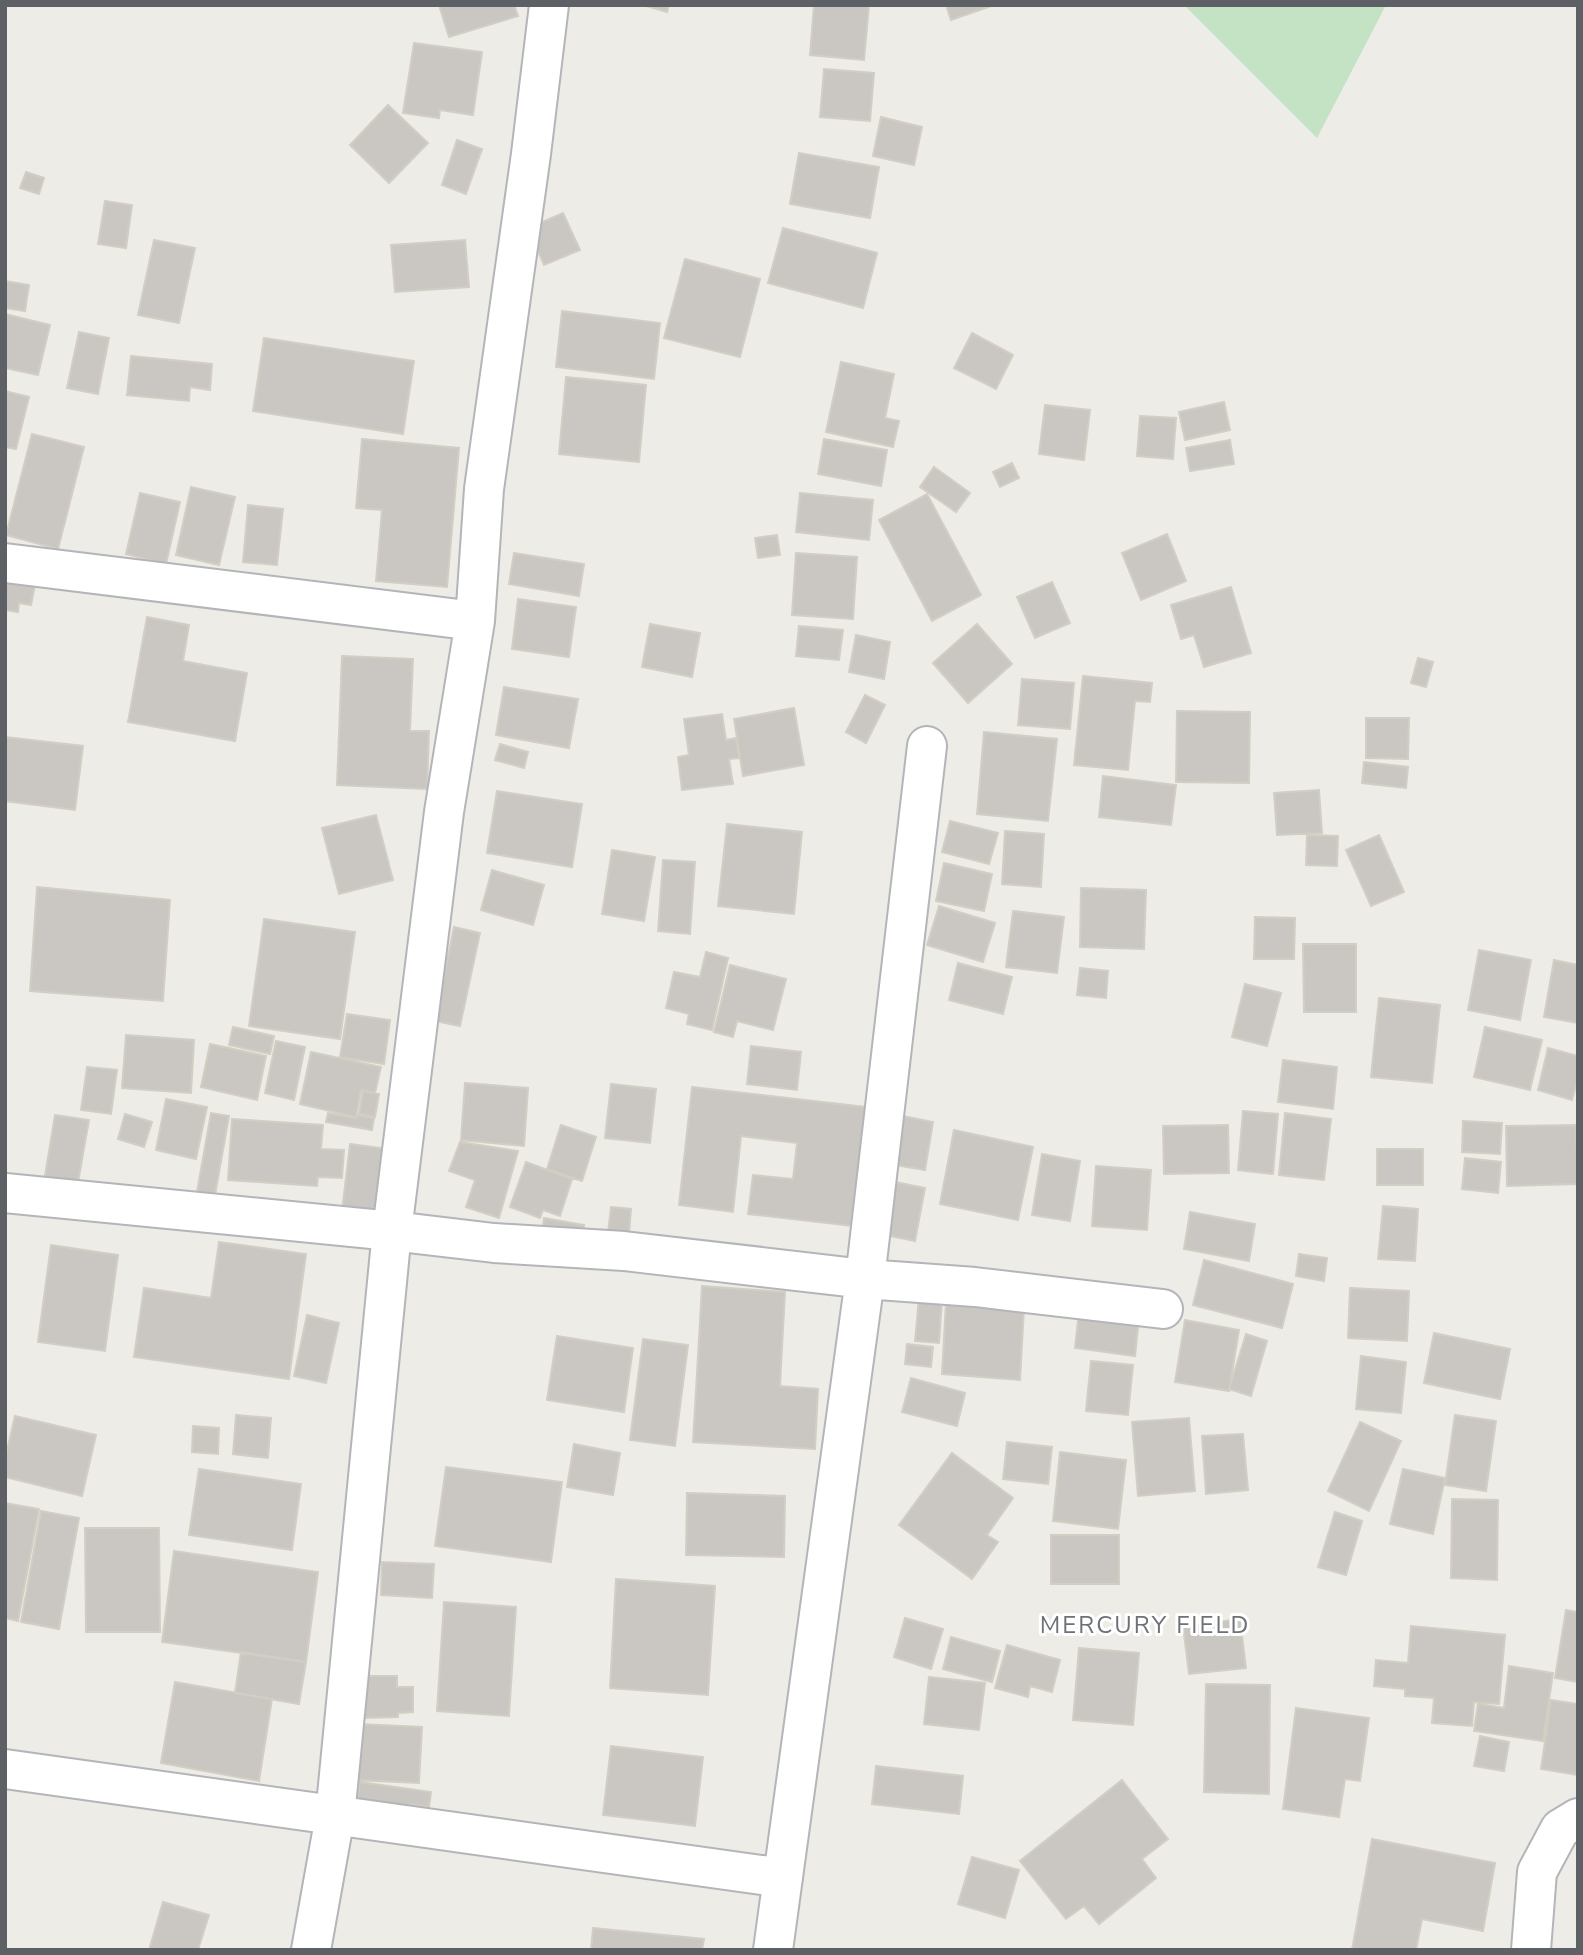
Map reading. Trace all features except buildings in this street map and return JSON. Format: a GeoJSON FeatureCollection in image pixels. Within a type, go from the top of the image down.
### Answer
{"type":"FeatureCollection","features":[{"type":"Feature","properties":{"kind":"street"},"geometry":{"type":"LineString","coordinates":[[311,1950],[335,1816],[392,1231],[444,812],[475,621],[484,489],[549,5]]}},
{"type":"Feature","properties":{"kind":"street"},"geometry":{"type":"LineString","coordinates":[[5,563],[475,621]]}},
{"type":"Feature","properties":{"kind":"street"},"geometry":{"type":"LineString","coordinates":[[773,1950],[865,1279],[927,746]]}},
{"type":"Feature","properties":{"kind":"street"},"geometry":{"type":"LineString","coordinates":[[5,1193],[495,1243],[624,1251],[865,1279],[975,1287],[1163,1310]]}},
{"type":"Feature","properties":{"kind":"street"},"geometry":{"type":"LineString","coordinates":[[5,1769],[783,1878]]}},
{"type":"Feature","properties":{"kind":"street"},"geometry":{"type":"LineString","coordinates":[[1531,1950],[1537,1872],[1560,1829],[1578,1818]]}},
{"type":"Feature","properties":{"kind":"green space"},"geometry":{"type":"Polygon","coordinates":[[[1184,5],[1386,5],[1317,138],[1184,5]]]}},
{"type":"Feature","properties":{"kind":"district","name":"MERCURY FIELD"},"geometry":{"type":"Point","coordinates":[1145,1625]}}]}
